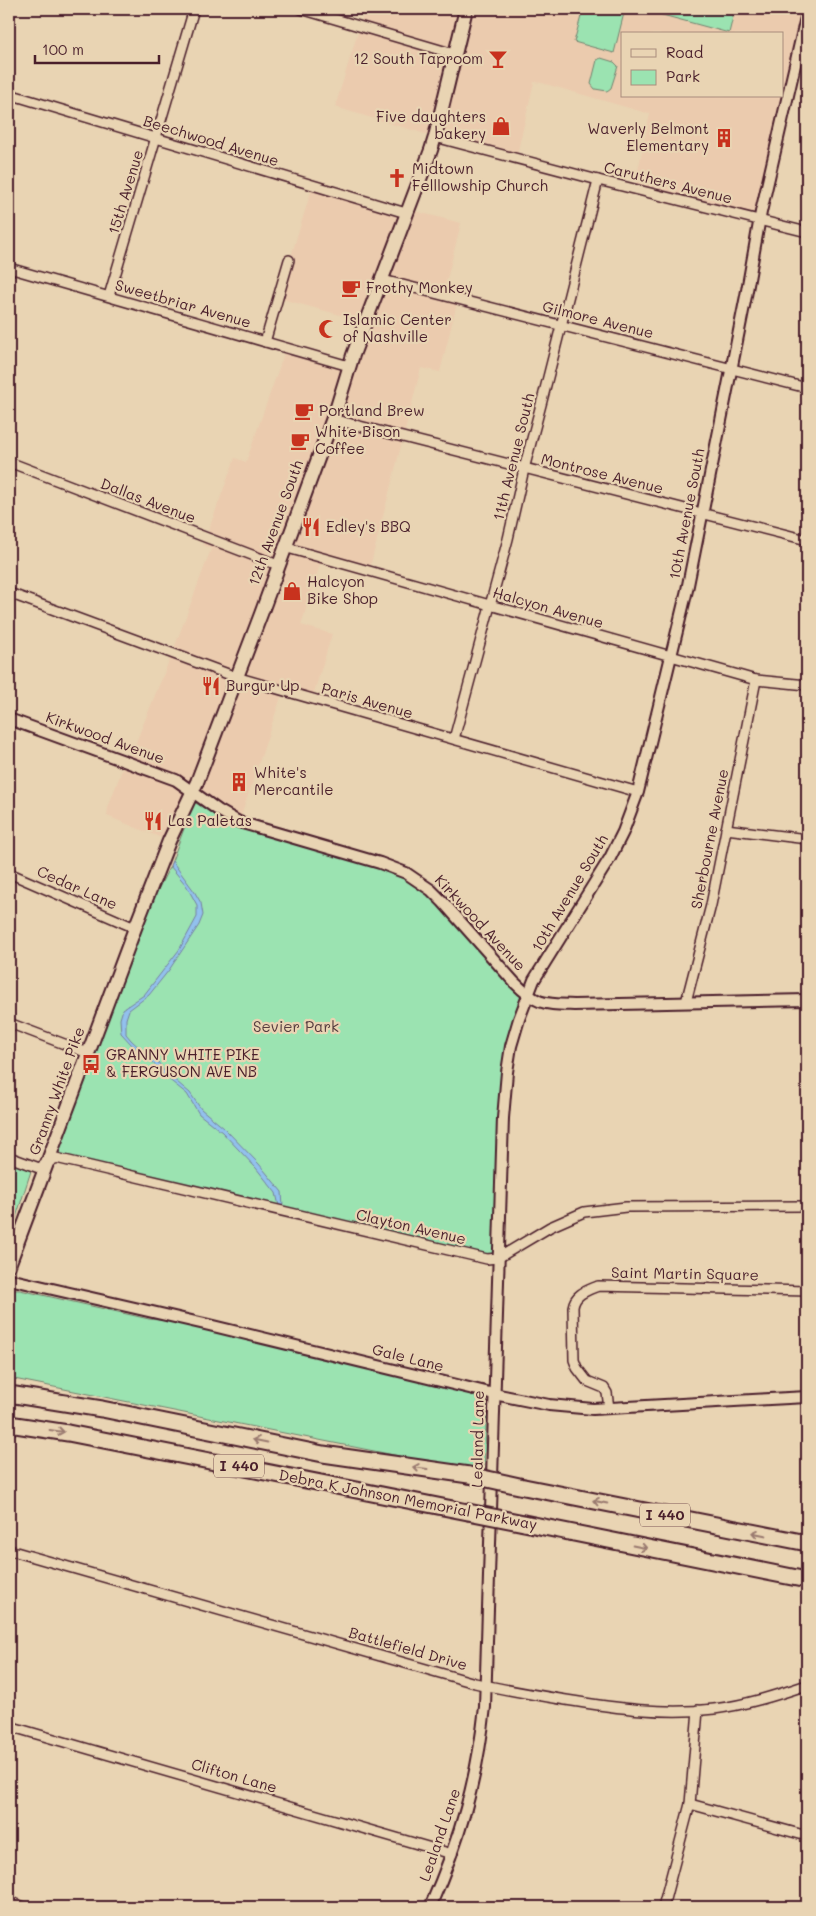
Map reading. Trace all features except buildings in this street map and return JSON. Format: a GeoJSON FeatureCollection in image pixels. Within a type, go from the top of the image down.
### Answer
{"type":"FeatureCollection","features":[{"type":"Feature","properties":{"kind":"highway","name":"Debra K Johnson Memorial Parkway"},"geometry":{"type":"LineString","coordinates":[[9,1394],[102,1409],[323,1454],[469,1475],[807,1543]]}},
{"type":"Feature","properties":{"kind":"highway","name":"Debra K Johnson Memorial Parkway"},"geometry":{"type":"LineString","coordinates":[[9,1424],[68,1433],[807,1580]]}},
{"type":"Feature","properties":{"kind":"main road","name":"12th Avenue South"},"geometry":{"type":"LineString","coordinates":[[135,928],[236,678],[332,419],[349,366],[383,280],[435,137],[466,9]]}},
{"type":"Feature","properties":{"kind":"main road","name":"Granny White Pike"},"geometry":{"type":"LineString","coordinates":[[9,1265],[135,928]]}},
{"type":"Feature","properties":{"kind":"street","name":"15th Avenue"},"geometry":{"type":"LineString","coordinates":[[109,296],[194,9]]}},
{"type":"Feature","properties":{"kind":"street"},"geometry":{"type":"LineString","coordinates":[[301,9],[454,54]]}},
{"type":"Feature","properties":{"kind":"street","name":"10th Avenue South"},"geometry":{"type":"LineString","coordinates":[[529,996],[534,980],[610,858],[623,832],[638,792],[687,590],[760,219],[807,13]]}},
{"type":"Feature","properties":{"kind":"street"},"geometry":{"type":"LineString","coordinates":[[797,56],[807,59]]}},
{"type":"Feature","properties":{"kind":"street","name":"Beechwood Avenue"},"geometry":{"type":"LineString","coordinates":[[9,94],[406,213]]}},
{"type":"Feature","properties":{"kind":"street","name":"Caruthers Avenue"},"geometry":{"type":"LineString","coordinates":[[435,137],[807,232]]}},
{"type":"Feature","properties":{"kind":"street","name":"11th Avenue South"},"geometry":{"type":"LineString","coordinates":[[454,739],[508,539],[524,469],[598,180]]}},
{"type":"Feature","properties":{"kind":"street"},"geometry":{"type":"LineString","coordinates":[[265,342],[289,260]]}},
{"type":"Feature","properties":{"kind":"street","name":"Sweetbriar Avenue"},"geometry":{"type":"LineString","coordinates":[[9,268],[349,366]]}},
{"type":"Feature","properties":{"kind":"street","name":"Gilmore Avenue"},"geometry":{"type":"LineString","coordinates":[[383,280],[807,388]]}},
{"type":"Feature","properties":{"kind":"street","name":"Montrose Avenue"},"geometry":{"type":"LineString","coordinates":[[332,419],[807,540]]}},
{"type":"Feature","properties":{"kind":"street","name":"Dallas Avenue"},"geometry":{"type":"LineString","coordinates":[[9,462],[278,566]]}},
{"type":"Feature","properties":{"kind":"street","name":"Halcyon Avenue"},"geometry":{"type":"LineString","coordinates":[[284,548],[756,680],[807,685]]}},
{"type":"Feature","properties":{"kind":"street","name":"Paris Avenue"},"geometry":{"type":"LineString","coordinates":[[9,593],[236,678],[638,792]]}},
{"type":"Feature","properties":{"kind":"street","name":"Sherbourne Avenue"},"geometry":{"type":"LineString","coordinates":[[686,1002],[711,905],[756,680]]}},
{"type":"Feature","properties":{"kind":"street","name":"Kirkwood Avenue"},"geometry":{"type":"LineString","coordinates":[[9,719],[176,780],[218,810],[239,822],[380,862],[411,876],[431,890],[529,996],[539,1002],[550,1004],[807,1000]]}},
{"type":"Feature","properties":{"kind":"street"},"geometry":{"type":"LineString","coordinates":[[726,829],[807,838]]}},
{"type":"Feature","properties":{"kind":"street","name":"Cedar Lane"},"geometry":{"type":"LineString","coordinates":[[9,873],[135,928]]}},
{"type":"Feature","properties":{"kind":"street","name":"Lealand Lane"},"geometry":{"type":"LineString","coordinates":[[430,1907],[452,1854],[468,1805],[476,1770],[487,1686],[498,1258],[507,1072],[514,1036],[529,996]]}},
{"type":"Feature","properties":{"kind":"street"},"geometry":{"type":"LineString","coordinates":[[9,1023],[88,1053]]}},
{"type":"Feature","properties":{"kind":"street","name":"Clayton Avenue"},"geometry":{"type":"LineString","coordinates":[[9,1157],[39,1168],[56,1158],[487,1259],[498,1258]]}},
{"type":"Feature","properties":{"kind":"street"},"geometry":{"type":"LineString","coordinates":[[498,1258],[550,1227],[584,1212],[626,1207],[807,1206]]}},
{"type":"Feature","properties":{"kind":"street","name":"Gale Lane"},"geometry":{"type":"LineString","coordinates":[[9,1279],[494,1394],[550,1405],[593,1409],[807,1397]]}},
{"type":"Feature","properties":{"kind":"street","name":"Saint Martin Square"},"geometry":{"type":"LineString","coordinates":[[608,1408],[607,1393],[604,1388],[587,1381],[577,1368],[573,1349],[572,1307],[574,1300],[582,1293],[598,1286],[807,1291]]}},
{"type":"Feature","properties":{"kind":"street","name":"Battlefield Drive"},"geometry":{"type":"LineString","coordinates":[[9,1550],[487,1686],[627,1709],[656,1711],[698,1710],[751,1702],[807,1685]]}},
{"type":"Feature","properties":{"kind":"street"},"geometry":{"type":"LineString","coordinates":[[663,1907],[690,1804],[698,1710]]}},
{"type":"Feature","properties":{"kind":"street","name":"Clifton Lane"},"geometry":{"type":"LineString","coordinates":[[9,1726],[452,1854]]}},
{"type":"Feature","properties":{"kind":"street"},"geometry":{"type":"LineString","coordinates":[[690,1804],[807,1836]]}},
{"type":"Feature","properties":{"kind":"street"},"geometry":{"type":"LineString","coordinates":[[9,1902],[24,1907]]}},
{"type":"Feature","properties":{"kind":"shaded area"},"geometry":{"type":"Polygon","coordinates":[[[365,9],[544,9],[579,17],[581,9],[807,9],[760,219],[634,189],[650,114],[542,83],[534,82],[516,159],[335,107],[365,9]]]}},
{"type":"Feature","properties":{"kind":"shaded area"},"geometry":{"type":"Polygon","coordinates":[[[313,185],[461,223],[443,295],[458,299],[440,372],[421,368],[369,571],[322,558],[301,625],[332,634],[312,699],[283,691],[239,822],[193,790],[169,841],[107,816],[108,807],[123,767],[130,757],[175,646],[211,549],[203,545],[235,458],[246,462],[286,348],[349,366],[366,322],[278,298],[313,185]]]}},
{"type":"Feature","properties":{"kind":"green space"},"geometry":{"type":"Polygon","coordinates":[[[583,9],[625,9],[614,53],[574,42],[583,9]]]}},
{"type":"Feature","properties":{"kind":"green space"},"geometry":{"type":"Polygon","coordinates":[[[644,9],[735,9],[729,32],[644,9]]]}},
{"type":"Feature","properties":{"kind":"green space"},"geometry":{"type":"Polygon","coordinates":[[[601,58],[614,62],[618,66],[611,88],[607,91],[595,89],[591,84],[597,60],[601,58]]]}},
{"type":"Feature","properties":{"kind":"green space","name":"Sevier Park"},"geometry":{"type":"Polygon","coordinates":[[[194,802],[229,824],[390,870],[423,889],[439,904],[522,998],[510,1035],[495,1258],[56,1155],[144,917],[170,866],[194,802]]]}},
{"type":"Feature","properties":{"kind":"green space"},"geometry":{"type":"Polygon","coordinates":[[[9,1162],[31,1171],[9,1239],[9,1162]]]}},
{"type":"Feature","properties":{"kind":"green space"},"geometry":{"type":"Polygon","coordinates":[[[13,1290],[149,1319],[169,1321],[483,1396],[487,1404],[484,1473],[9,1378],[9,1292],[13,1290]]]}},
{"type":"Feature","properties":{"kind":"water"},"geometry":{"type":"Polygon","coordinates":[[[172,861],[201,903],[203,915],[199,925],[169,970],[149,995],[129,1010],[126,1019],[126,1034],[190,1093],[201,1109],[224,1128],[259,1164],[282,1192],[283,1207],[279,1206],[276,1193],[256,1168],[222,1132],[199,1114],[187,1094],[162,1074],[121,1033],[120,1019],[123,1009],[144,995],[179,950],[197,917],[197,905],[186,885],[170,866],[172,861]]]}},
{"type":"Feature","properties":{"kind":"place","name":"12 South Taproom"},"geometry":{"type":"Point","coordinates":[498,59]}},
{"type":"Feature","properties":{"kind":"place","name":"Five daughters bakery"},"geometry":{"type":"Point","coordinates":[501,126]}},
{"type":"Feature","properties":{"kind":"place","name":"Waverly Belmont Elementary"},"geometry":{"type":"Point","coordinates":[724,138]}},
{"type":"Feature","properties":{"kind":"place","name":"Midtown Felllowship Church"},"geometry":{"type":"Point","coordinates":[397,178]}},
{"type":"Feature","properties":{"kind":"place","name":"Frothy Monkey"},"geometry":{"type":"Point","coordinates":[351,288]}},
{"type":"Feature","properties":{"kind":"place","name":"Islamic Center of Nashville"},"geometry":{"type":"Point","coordinates":[328,329]}},
{"type":"Feature","properties":{"kind":"place","name":"Portland Brew"},"geometry":{"type":"Point","coordinates":[304,411]}},
{"type":"Feature","properties":{"kind":"place","name":"White Bison Coffee"},"geometry":{"type":"Point","coordinates":[300,441]}},
{"type":"Feature","properties":{"kind":"place","name":"Edley's BBQ"},"geometry":{"type":"Point","coordinates":[311,527]}},
{"type":"Feature","properties":{"kind":"place","name":"Halcyon Bike Shop"},"geometry":{"type":"Point","coordinates":[292,591]}},
{"type":"Feature","properties":{"kind":"place","name":"Burgur Up"},"geometry":{"type":"Point","coordinates":[211,686]}},
{"type":"Feature","properties":{"kind":"place","name":"White's Mercantile"},"geometry":{"type":"Point","coordinates":[239,782]}},
{"type":"Feature","properties":{"kind":"place","name":"Las Paletas"},"geometry":{"type":"Point","coordinates":[153,821]}},
{"type":"Feature","properties":{"kind":"place","name":"GRANNY WHITE PIKE & FERGUSON AVE NB"},"geometry":{"type":"Point","coordinates":[91,1064]}}]}
